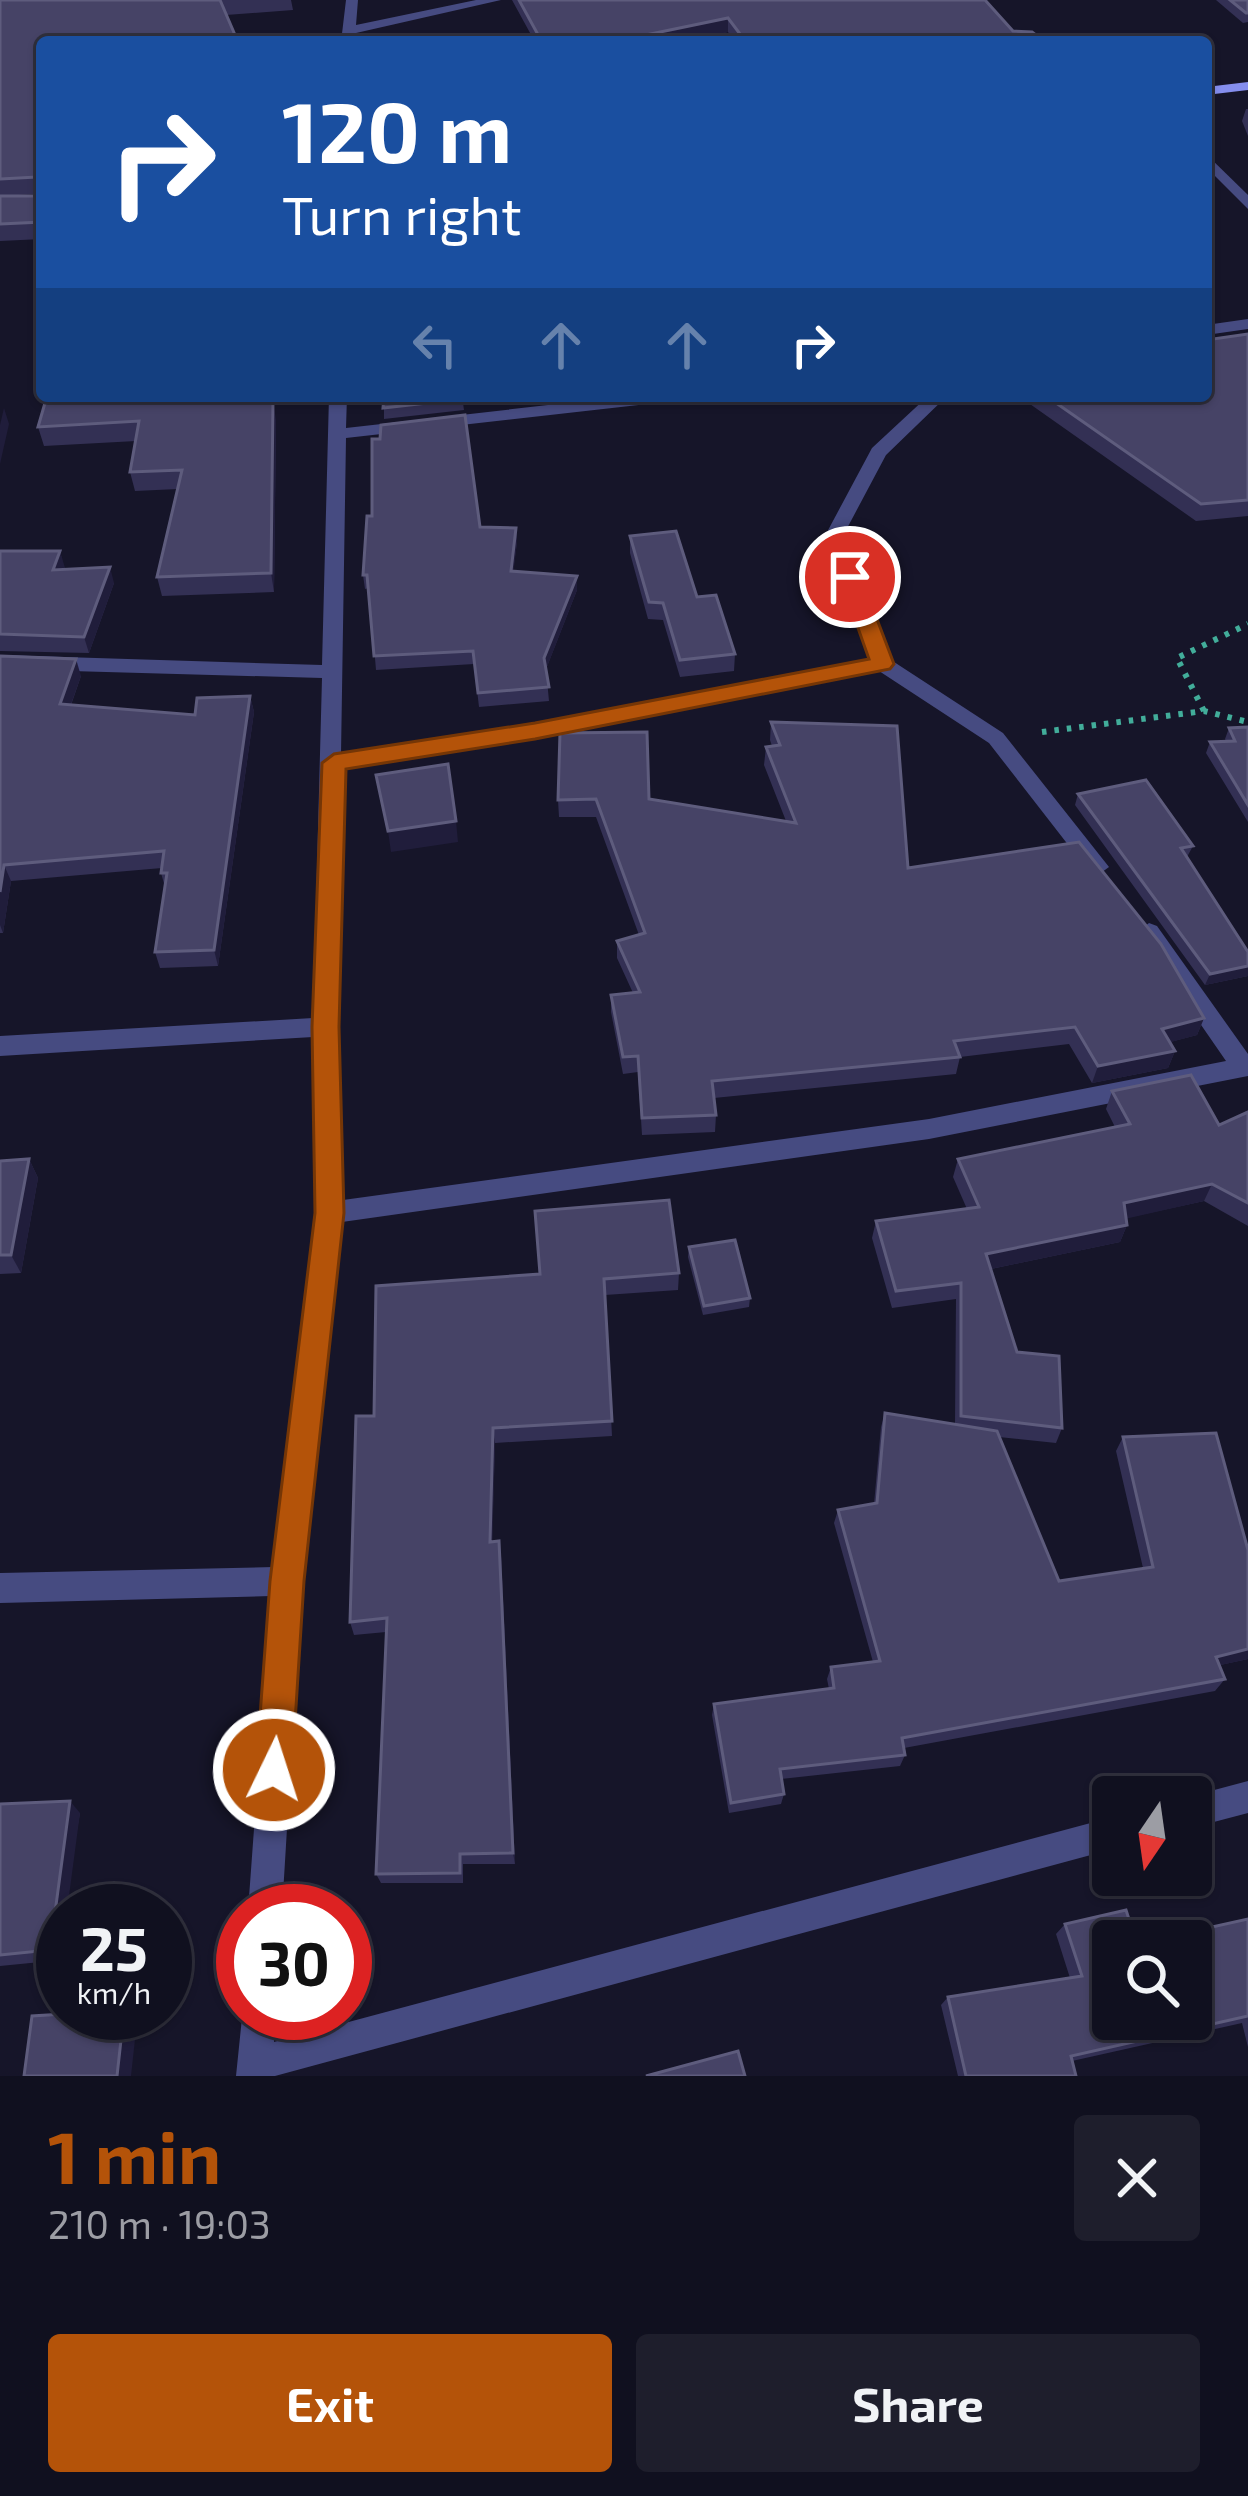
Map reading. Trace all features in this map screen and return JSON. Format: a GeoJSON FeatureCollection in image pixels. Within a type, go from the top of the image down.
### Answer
{"type":"FeatureCollection","features":[{"type":"Feature","properties":{"kind":"street"},"geometry":{"type":"LineString","coordinates":[[352,0],[349,36],[495,0]]}},
{"type":"Feature","properties":{"kind":"street"},"geometry":{"type":"LineString","coordinates":[[1212,90],[1248,86]]}},
{"type":"Feature","properties":{"kind":"street"},"geometry":{"type":"LineString","coordinates":[[1212,164],[1248,203]]}},
{"type":"Feature","properties":{"kind":"street"},"geometry":{"type":"LineString","coordinates":[[1212,329],[1248,324]]}},
{"type":"Feature","properties":{"kind":"street"},"geometry":{"type":"LineString","coordinates":[[267,1884],[287,1581],[330,1213],[325,1027],[338,402]]}},
{"type":"Feature","properties":{"kind":"street"},"geometry":{"type":"LineString","coordinates":[[338,434],[621,402]]}},
{"type":"Feature","properties":{"kind":"street"},"geometry":{"type":"LineString","coordinates":[[932,402],[878,452],[835,534],[882,664],[996,738],[1109,882]]}},
{"type":"Feature","properties":{"kind":"street"},"geometry":{"type":"LineString","coordinates":[[0,662],[334,672]]}},
{"type":"Feature","properties":{"kind":"street"},"geometry":{"type":"LineString","coordinates":[[334,763],[535,731],[882,664]]}},
{"type":"Feature","properties":{"kind":"street"},"geometry":{"type":"LineString","coordinates":[[330,1213],[929,1129],[1246,1067],[1138,917]]}},
{"type":"Feature","properties":{"kind":"street"},"geometry":{"type":"LineString","coordinates":[[0,1046],[325,1027]]}},
{"type":"Feature","properties":{"kind":"street"},"geometry":{"type":"LineString","coordinates":[[0,1588],[287,1581]]}},
{"type":"Feature","properties":{"kind":"street"},"geometry":{"type":"LineString","coordinates":[[1212,1806],[1248,1797]]}},
{"type":"Feature","properties":{"kind":"street"},"geometry":{"type":"LineString","coordinates":[[256,2040],[254,2070],[1092,1839]]}},
{"type":"Feature","properties":{"kind":"path"},"geometry":{"type":"LineString","coordinates":[[1204,711],[1177,658],[1248,624]]}},
{"type":"Feature","properties":{"kind":"path"},"geometry":{"type":"LineString","coordinates":[[996,738],[1204,711],[1248,722]]}},
{"type":"Feature","properties":{"kind":"building"},"geometry":{"type":"Polygon","coordinates":[[[0,0],[220,0],[235,36],[36,36],[36,177],[0,179],[0,0]]]}},
{"type":"Feature","properties":{"kind":"building"},"geometry":{"type":"Polygon","coordinates":[[[519,0],[985,0],[1013,31],[1037,36],[742,36],[728,18],[641,36],[539,36],[519,0]]]}},
{"type":"Feature","properties":{"kind":"building"},"geometry":{"type":"Polygon","coordinates":[[[1230,0],[1248,0],[1248,13],[1246,13],[1230,0]]]}},
{"type":"Feature","properties":{"kind":"building"},"geometry":{"type":"Polygon","coordinates":[[[0,196],[36,196],[36,222],[0,224],[0,196]]]}},
{"type":"Feature","properties":{"kind":"building"},"geometry":{"type":"Polygon","coordinates":[[[1248,334],[1248,500],[1201,504],[1055,402],[1212,402],[1212,339],[1248,334]]]}},
{"type":"Feature","properties":{"kind":"building"},"geometry":{"type":"Polygon","coordinates":[[[45,402],[273,402],[271,573],[157,577],[182,470],[130,472],[139,421],[38,427],[45,402]]]}},
{"type":"Feature","properties":{"kind":"building"},"geometry":{"type":"Polygon","coordinates":[[[384,402],[436,402],[383,408],[384,402]]]}},
{"type":"Feature","properties":{"kind":"building"},"geometry":{"type":"Polygon","coordinates":[[[465,415],[480,527],[516,528],[511,571],[577,576],[544,658],[549,687],[478,693],[473,651],[374,656],[367,575],[363,575],[367,516],[372,516],[372,439],[380,439],[381,425],[465,415]]]}},
{"type":"Feature","properties":{"kind":"building"},"geometry":{"type":"Polygon","coordinates":[[[676,531],[697,597],[716,595],[735,654],[680,660],[663,603],[649,602],[630,536],[676,531]]]}},
{"type":"Feature","properties":{"kind":"building"},"geometry":{"type":"Polygon","coordinates":[[[0,551],[60,551],[53,570],[110,567],[84,637],[0,634],[0,551]]]}},
{"type":"Feature","properties":{"kind":"building"},"geometry":{"type":"Polygon","coordinates":[[[0,656],[76,659],[60,704],[195,715],[197,698],[250,696],[214,950],[155,952],[167,873],[161,873],[164,851],[4,865],[0,892],[0,656]]]}},
{"type":"Feature","properties":{"kind":"building"},"geometry":{"type":"Polygon","coordinates":[[[771,722],[897,726],[908,868],[1079,842],[1161,944],[1204,1018],[1162,1029],[1175,1051],[1098,1066],[1075,1027],[954,1041],[960,1057],[712,1081],[716,1115],[642,1118],[638,1056],[623,1057],[611,995],[640,992],[617,941],[645,933],[596,799],[558,800],[560,733],[647,732],[649,799],[796,823],[766,747],[780,745],[771,722]]]}},
{"type":"Feature","properties":{"kind":"building"},"geometry":{"type":"Polygon","coordinates":[[[1248,727],[1248,805],[1210,742],[1235,741],[1229,728],[1248,727]]]}},
{"type":"Feature","properties":{"kind":"building"},"geometry":{"type":"Polygon","coordinates":[[[448,764],[456,821],[388,831],[376,775],[448,764]]]}},
{"type":"Feature","properties":{"kind":"building"},"geometry":{"type":"Polygon","coordinates":[[[1146,780],[1193,846],[1181,848],[1248,952],[1248,966],[1210,974],[1078,794],[1146,780]]]}},
{"type":"Feature","properties":{"kind":"building"},"geometry":{"type":"Polygon","coordinates":[[[1191,1075],[1219,1125],[1248,1112],[1248,1203],[1212,1184],[1124,1203],[1127,1225],[986,1254],[1017,1352],[1059,1356],[1062,1428],[961,1416],[961,1283],[896,1291],[876,1221],[979,1207],[958,1159],[1130,1124],[1112,1091],[1191,1075]]]}},
{"type":"Feature","properties":{"kind":"building"},"geometry":{"type":"Polygon","coordinates":[[[29,1159],[11,1255],[0,1255],[0,1161],[29,1159]]]}},
{"type":"Feature","properties":{"kind":"building"},"geometry":{"type":"Polygon","coordinates":[[[669,1200],[679,1273],[604,1279],[612,1421],[493,1428],[490,1542],[499,1541],[513,1853],[460,1854],[460,1873],[376,1874],[387,1618],[350,1622],[356,1416],[374,1416],[376,1286],[540,1274],[535,1211],[669,1200]]]}},
{"type":"Feature","properties":{"kind":"building"},"geometry":{"type":"Polygon","coordinates":[[[735,1240],[750,1298],[704,1306],[689,1247],[735,1240]]]}},
{"type":"Feature","properties":{"kind":"building"},"geometry":{"type":"Polygon","coordinates":[[[885,1413],[997,1431],[1059,1581],[1153,1567],[1123,1437],[1216,1433],[1248,1550],[1248,1649],[1216,1657],[1225,1679],[902,1738],[905,1755],[780,1769],[784,1794],[731,1803],[714,1704],[834,1688],[831,1667],[880,1661],[838,1510],[877,1503],[885,1413]]]}},
{"type":"Feature","properties":{"kind":"building"},"geometry":{"type":"Polygon","coordinates":[[[70,1801],[59,1884],[36,1884],[36,1951],[0,1955],[0,1804],[70,1801]]]}},
{"type":"Feature","properties":{"kind":"building"},"geometry":{"type":"Polygon","coordinates":[[[1126,1910],[1129,1920],[1092,1920],[1092,2040],[1142,2040],[1071,2056],[1076,2076],[966,2076],[948,1997],[1082,1976],[1065,1924],[1126,1910]]]}},
{"type":"Feature","properties":{"kind":"building"},"geometry":{"type":"Polygon","coordinates":[[[1248,1919],[1248,2016],[1212,2024],[1212,1927],[1248,1919]]]}},
{"type":"Feature","properties":{"kind":"building"},"geometry":{"type":"Polygon","coordinates":[[[32,2016],[36,2016],[36,2040],[121,2040],[117,2076],[24,2076],[32,2016]]]}},
{"type":"Feature","properties":{"kind":"building"},"geometry":{"type":"Polygon","coordinates":[[[738,2051],[745,2076],[646,2076],[738,2051]]]}},
{"type":"Feature","properties":{"kind":"route"},"geometry":{"type":"LineString","coordinates":[[274,1770],[287,1581],[330,1213],[325,1027],[334,763],[535,731],[882,664],[850,577]]}}]}
